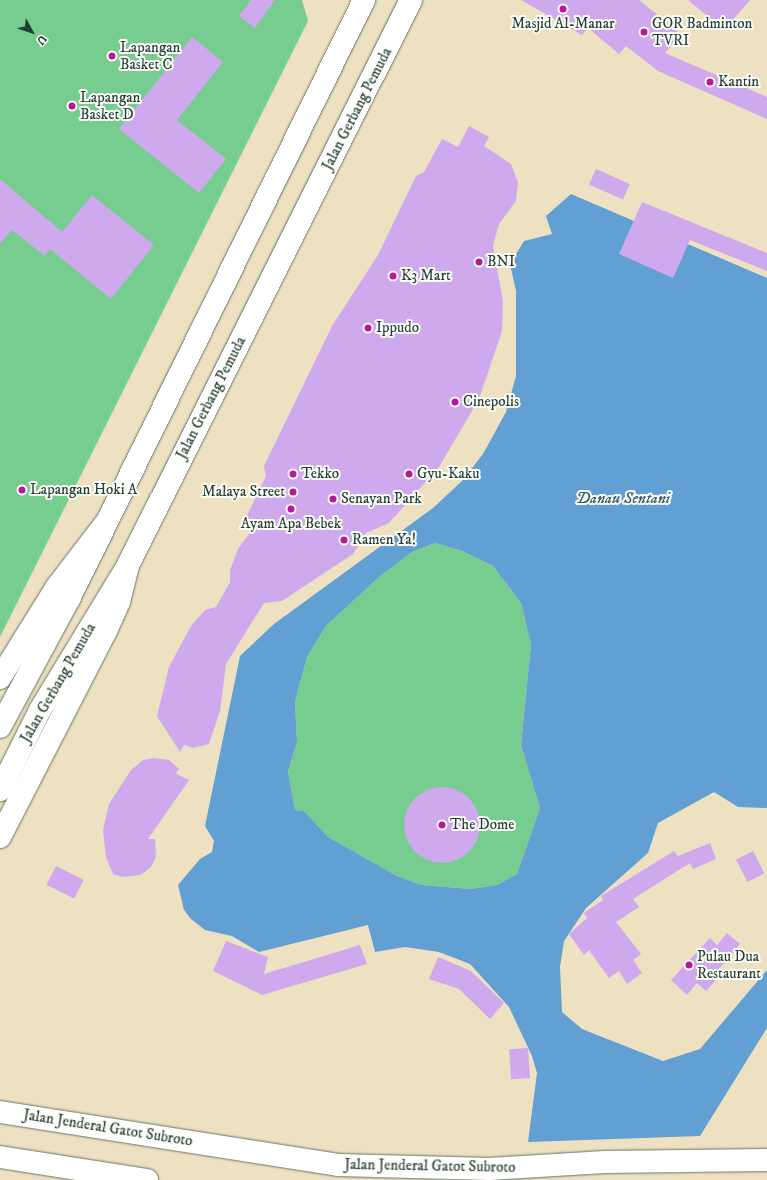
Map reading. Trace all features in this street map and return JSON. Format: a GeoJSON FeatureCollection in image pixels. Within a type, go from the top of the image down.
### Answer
{"type":"FeatureCollection","features":[{"type":"Feature","properties":{"kind":"main road","name":"Jalan Gerbang Pemuda"},"geometry":{"type":"LineString","coordinates":[[0,727],[105,524],[364,0]]}},
{"type":"Feature","properties":{"kind":"main road","name":"Jalan Gerbang Pemuda"},"geometry":{"type":"LineString","coordinates":[[0,790],[40,710],[128,564],[412,0]]}},
{"type":"Feature","properties":{"kind":"main road"},"geometry":{"type":"LineString","coordinates":[[0,678],[56,588],[105,524]]}},
{"type":"Feature","properties":{"kind":"main road"},"geometry":{"type":"LineString","coordinates":[[0,837],[106,631],[119,602],[128,564]]}},
{"type":"Feature","properties":{"kind":"main road","name":"Jalan Jenderal Gatot Subroto"},"geometry":{"type":"LineString","coordinates":[[0,1110],[338,1165],[488,1169],[605,1162],[767,1160]]}},
{"type":"Feature","properties":{"kind":"main road"},"geometry":{"type":"LineString","coordinates":[[0,1157],[147,1180]]}},
{"type":"Feature","properties":{"kind":"green space"},"geometry":{"type":"Polygon","coordinates":[[[0,0],[302,0],[308,21],[0,637],[0,0]]]}},
{"type":"Feature","properties":{"kind":"green space"},"geometry":{"type":"Polygon","coordinates":[[[435,543],[462,551],[493,566],[521,603],[531,644],[521,745],[540,808],[517,874],[497,885],[471,889],[422,885],[397,876],[328,837],[304,811],[295,810],[288,773],[297,742],[295,702],[307,657],[326,626],[378,578],[412,552],[435,543]]]}},
{"type":"Feature","properties":{"kind":"water","name":"Danau Sentani"},"geometry":{"type":"Polygon","coordinates":[[[571,194],[767,278],[767,808],[738,807],[714,792],[658,823],[648,853],[586,908],[564,941],[560,967],[562,1012],[582,1029],[663,1061],[700,1049],[767,970],[767,1028],[700,1136],[528,1142],[537,1073],[532,1056],[509,1007],[470,964],[439,952],[405,947],[375,952],[368,925],[259,952],[232,936],[205,930],[191,919],[184,910],[178,885],[200,859],[212,852],[214,841],[205,826],[240,656],[274,624],[433,508],[462,481],[483,454],[506,412],[516,376],[516,291],[510,264],[524,241],[552,234],[546,216],[571,194]],[[435,543],[412,552],[378,578],[326,626],[307,657],[295,702],[297,742],[288,772],[295,810],[304,811],[328,837],[397,876],[422,885],[471,889],[497,885],[517,874],[540,808],[521,745],[531,644],[521,603],[493,566],[462,551],[435,543]]]}},
{"type":"Feature","properties":{"kind":"building"},"geometry":{"type":"Polygon","coordinates":[[[251,0],[275,0],[255,28],[239,16],[251,0]]]}},
{"type":"Feature","properties":{"kind":"building"},"geometry":{"type":"Polygon","coordinates":[[[521,0],[639,0],[681,34],[665,53],[767,97],[767,119],[658,71],[626,46],[619,54],[588,28],[582,35],[521,0]]]}},
{"type":"Feature","properties":{"kind":"building"},"geometry":{"type":"Polygon","coordinates":[[[688,0],[750,0],[724,30],[688,0]]]}},
{"type":"Feature","properties":{"kind":"building"},"geometry":{"type":"Polygon","coordinates":[[[192,37],[223,62],[177,120],[226,159],[199,193],[119,129],[192,37]]]}},
{"type":"Feature","properties":{"kind":"building","name":"Senayan Park"},"geometry":{"type":"Polygon","coordinates":[[[469,126],[489,137],[484,146],[511,164],[518,182],[516,201],[499,224],[493,246],[503,302],[502,331],[479,399],[439,467],[389,523],[366,533],[353,554],[282,601],[264,603],[226,664],[220,711],[209,744],[193,748],[184,745],[180,752],[157,716],[169,667],[191,626],[205,610],[216,607],[230,582],[230,570],[238,549],[252,530],[242,526],[266,476],[264,466],[332,326],[378,255],[416,176],[424,172],[442,139],[458,147],[469,126]]]}},
{"type":"Feature","properties":{"kind":"building"},"geometry":{"type":"Polygon","coordinates":[[[596,169],[630,184],[623,200],[589,185],[596,169]]]}},
{"type":"Feature","properties":{"kind":"building"},"geometry":{"type":"Polygon","coordinates":[[[0,179],[62,232],[92,195],[154,245],[111,299],[50,249],[45,256],[12,230],[0,244],[0,179]]]}},
{"type":"Feature","properties":{"kind":"building"},"geometry":{"type":"Polygon","coordinates":[[[642,202],[767,253],[767,271],[690,240],[673,278],[619,254],[642,202]]]}},
{"type":"Feature","properties":{"kind":"building"},"geometry":{"type":"Polygon","coordinates":[[[154,758],[169,760],[179,769],[176,774],[189,780],[148,839],[155,839],[156,857],[151,867],[141,875],[122,877],[113,874],[106,857],[103,830],[109,804],[131,770],[143,760],[154,758]]]}},
{"type":"Feature","properties":{"kind":"building","name":"The Dome"},"geometry":{"type":"Polygon","coordinates":[[[442,787],[456,790],[469,798],[477,811],[480,825],[477,839],[469,852],[456,860],[442,863],[428,860],[415,852],[407,839],[404,825],[407,811],[415,798],[428,790],[442,787]]]}},
{"type":"Feature","properties":{"kind":"building"},"geometry":{"type":"Polygon","coordinates":[[[710,843],[716,859],[693,869],[690,863],[633,899],[639,907],[616,922],[641,954],[633,960],[642,973],[627,984],[619,971],[609,978],[589,950],[584,955],[569,934],[587,918],[584,913],[603,900],[601,896],[674,851],[678,856],[710,843]]]}},
{"type":"Feature","properties":{"kind":"building"},"geometry":{"type":"Polygon","coordinates":[[[753,851],[764,873],[747,882],[736,860],[753,851]]]}},
{"type":"Feature","properties":{"kind":"building"},"geometry":{"type":"Polygon","coordinates":[[[56,866],[84,880],[74,899],[46,885],[56,866]]]}},
{"type":"Feature","properties":{"kind":"building"},"geometry":{"type":"Polygon","coordinates":[[[727,933],[740,944],[719,969],[722,973],[706,991],[697,983],[687,995],[671,980],[710,938],[717,945],[727,933]]]}},
{"type":"Feature","properties":{"kind":"building"},"geometry":{"type":"Polygon","coordinates":[[[226,941],[268,957],[264,974],[360,945],[367,964],[262,995],[213,971],[226,941]]]}},
{"type":"Feature","properties":{"kind":"building"},"geometry":{"type":"Polygon","coordinates":[[[438,957],[471,971],[504,1003],[490,1019],[459,989],[429,979],[438,957]]]}},
{"type":"Feature","properties":{"kind":"building"},"geometry":{"type":"Polygon","coordinates":[[[528,1048],[530,1078],[511,1079],[509,1049],[528,1048]]]}},
{"type":"Feature","properties":{"kind":"place","name":"Masjid Al-Manar"},"geometry":{"type":"Point","coordinates":[563,9]}},
{"type":"Feature","properties":{"kind":"place","name":"GOR Badminton TVRI"},"geometry":{"type":"Point","coordinates":[644,32]}},
{"type":"Feature","properties":{"kind":"place","name":"Lapangan Basket C"},"geometry":{"type":"Point","coordinates":[112,56]}},
{"type":"Feature","properties":{"kind":"place","name":"Kantin"},"geometry":{"type":"Point","coordinates":[710,82]}},
{"type":"Feature","properties":{"kind":"place","name":"Lapangan Basket D"},"geometry":{"type":"Point","coordinates":[72,106]}},
{"type":"Feature","properties":{"kind":"place","name":"BNI"},"geometry":{"type":"Point","coordinates":[479,262]}},
{"type":"Feature","properties":{"kind":"place","name":"K3 Mart"},"geometry":{"type":"Point","coordinates":[393,276]}},
{"type":"Feature","properties":{"kind":"place","name":"Ippudo"},"geometry":{"type":"Point","coordinates":[368,328]}},
{"type":"Feature","properties":{"kind":"place","name":"Cinepolis"},"geometry":{"type":"Point","coordinates":[455,402]}},
{"type":"Feature","properties":{"kind":"place","name":"Tekko"},"geometry":{"type":"Point","coordinates":[293,474]}},
{"type":"Feature","properties":{"kind":"place","name":"Gyu-Kaku"},"geometry":{"type":"Point","coordinates":[409,474]}},
{"type":"Feature","properties":{"kind":"place","name":"Lapangan Hoki A"},"geometry":{"type":"Point","coordinates":[22,490]}},
{"type":"Feature","properties":{"kind":"place","name":"Malaya Street"},"geometry":{"type":"Point","coordinates":[293,492]}},
{"type":"Feature","properties":{"kind":"place","name":"Senayan Park"},"geometry":{"type":"Point","coordinates":[333,499]}},
{"type":"Feature","properties":{"kind":"place","name":"Ayam Apa Bebek"},"geometry":{"type":"Point","coordinates":[291,509]}},
{"type":"Feature","properties":{"kind":"place","name":"Ramen Ya!"},"geometry":{"type":"Point","coordinates":[344,540]}},
{"type":"Feature","properties":{"kind":"place","name":"The Dome"},"geometry":{"type":"Point","coordinates":[442,825]}},
{"type":"Feature","properties":{"kind":"place","name":"Pulau Dua Restaurant"},"geometry":{"type":"Point","coordinates":[689,965]}}]}
